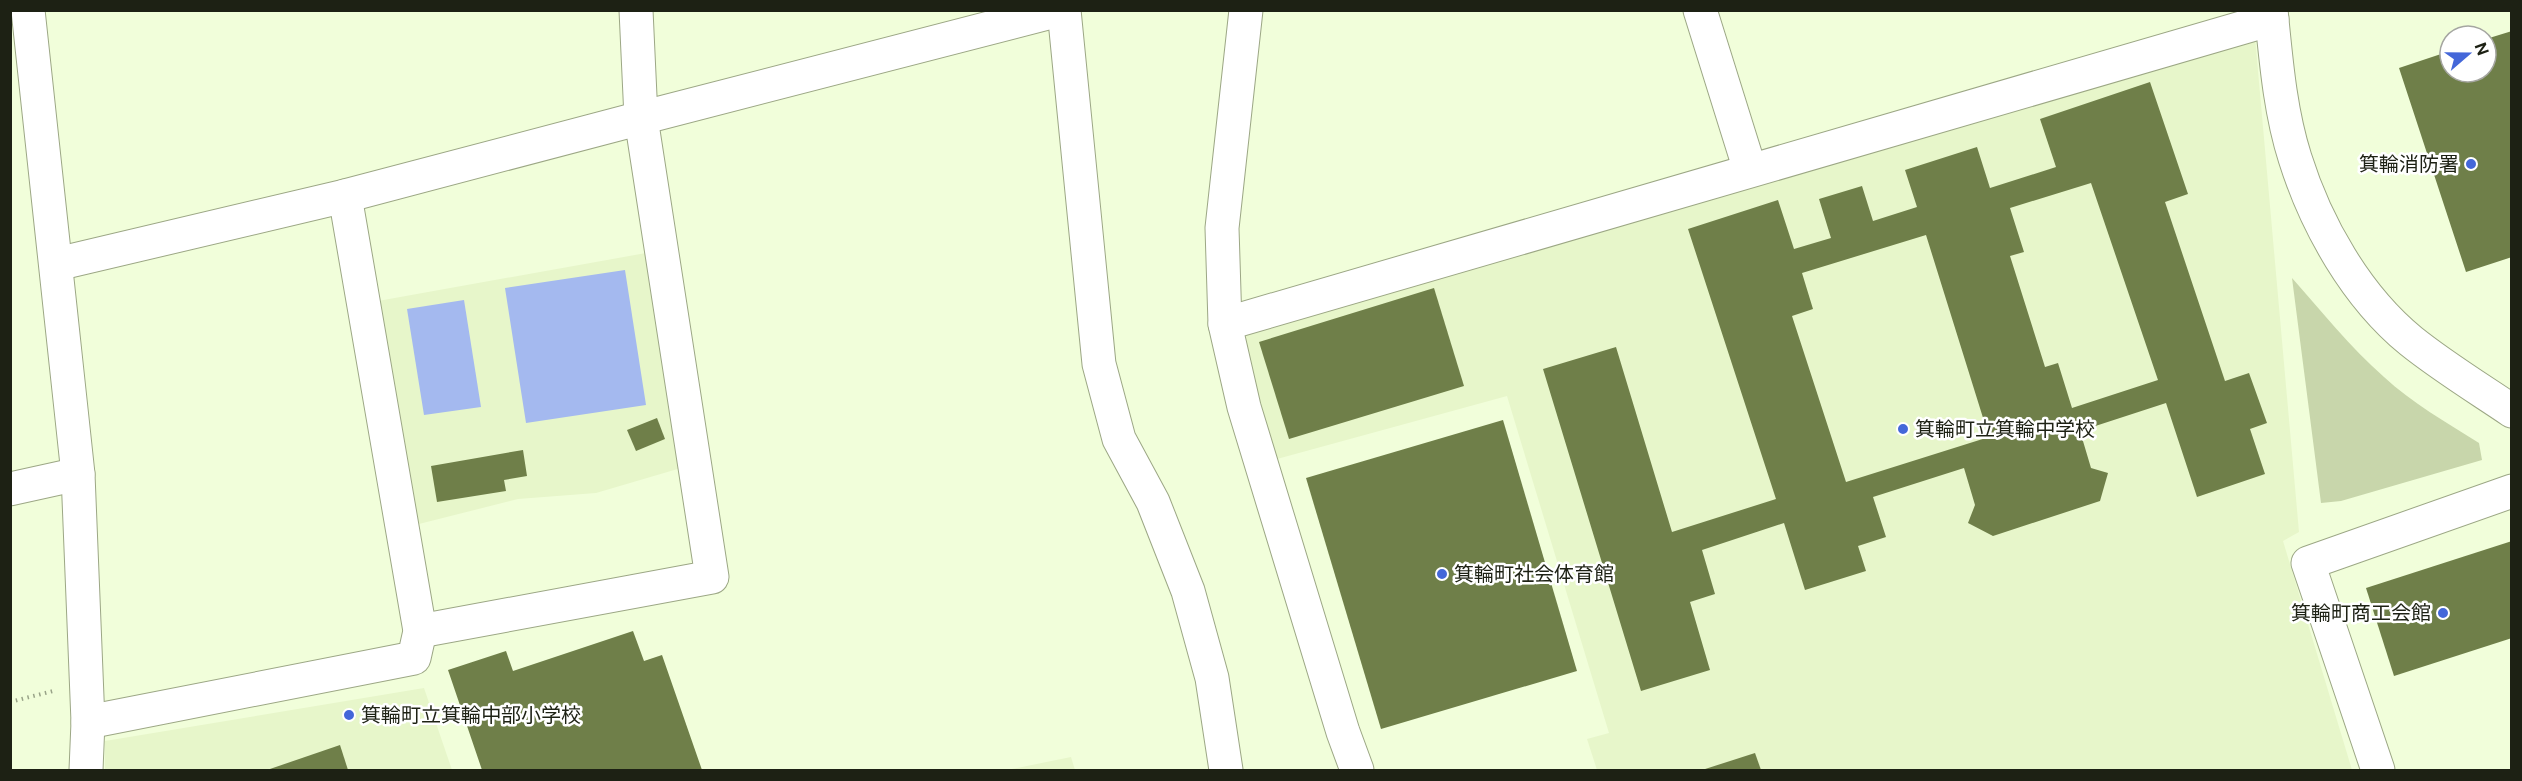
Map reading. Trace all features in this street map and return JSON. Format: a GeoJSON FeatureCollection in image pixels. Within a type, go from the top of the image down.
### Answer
{"type":"FeatureCollection","features":[{"type":"Feature","properties":{"kind":"street"},"geometry":{"type":"LineString","coordinates":[[28,10],[78,474],[88,722],[86,771]]}},
{"type":"Feature","properties":{"kind":"street"},"geometry":{"type":"LineString","coordinates":[[420,631],[712,577],[642,118],[636,10]]}},
{"type":"Feature","properties":{"kind":"street"},"geometry":{"type":"LineString","coordinates":[[57,264],[345,196],[1059,10]]}},
{"type":"Feature","properties":{"kind":"street"},"geometry":{"type":"LineString","coordinates":[[1064,10],[1099,364],[1119,439],[1153,502],[1188,591],[1212,678],[1226,771]]}},
{"type":"Feature","properties":{"kind":"street"},"geometry":{"type":"LineString","coordinates":[[1246,10],[1222,228],[1225,324],[1247,418],[1357,771]]}},
{"type":"Feature","properties":{"kind":"street"},"geometry":{"type":"LineString","coordinates":[[1700,10],[1750,170]]}},
{"type":"Feature","properties":{"kind":"street"},"geometry":{"type":"LineString","coordinates":[[1225,324],[2271,15],[2282,106],[2295,158],[2314,208],[2339,254],[2371,301],[2410,340],[2511,411]]}},
{"type":"Feature","properties":{"kind":"street"},"geometry":{"type":"LineString","coordinates":[[88,722],[414,658],[420,631],[345,196]]}},
{"type":"Feature","properties":{"kind":"street"},"geometry":{"type":"LineString","coordinates":[[10,489],[78,474]]}},
{"type":"Feature","properties":{"kind":"street"},"geometry":{"type":"LineString","coordinates":[[2379,771],[2308,563],[2511,491]]}},
{"type":"Feature","properties":{"kind":"path"},"geometry":{"type":"LineString","coordinates":[[10,702],[86,683]]}},
{"type":"Feature","properties":{"kind":"shaded area","name":"箕輪町立箕輪中学校"},"geometry":{"type":"Polygon","coordinates":[[[2255,37],[2299,532],[2283,541],[2352,770],[1597,770],[1587,739],[1609,733],[1507,396],[1277,459],[1255,399],[1241,332],[2255,37]]]}},
{"type":"Feature","properties":{"kind":"shaded area"},"geometry":{"type":"Polygon","coordinates":[[[646,253],[681,468],[596,493],[518,499],[415,525],[378,301],[646,253]]]}},
{"type":"Feature","properties":{"kind":"shaded area"},"geometry":{"type":"Polygon","coordinates":[[[2292,278],[2348,341],[2384,377],[2418,404],[2479,443],[2482,460],[2341,501],[2321,503],[2292,278]]]}},
{"type":"Feature","properties":{"kind":"shaded area","name":"箕輪町立箕輪中部小学校"},"geometry":{"type":"Polygon","coordinates":[[[424,688],[452,770],[105,770],[105,741],[424,688]]]}},
{"type":"Feature","properties":{"kind":"shaded area"},"geometry":{"type":"Polygon","coordinates":[[[1071,757],[1075,770],[1007,770],[1071,757]]]}},
{"type":"Feature","properties":{"kind":"water"},"geometry":{"type":"Polygon","coordinates":[[[625,270],[646,405],[526,423],[505,288],[625,270]]]}},
{"type":"Feature","properties":{"kind":"water"},"geometry":{"type":"Polygon","coordinates":[[[464,300],[481,407],[424,415],[407,309],[464,300]]]}},
{"type":"Feature","properties":{"kind":"building","name":"箕輪消防署"},"geometry":{"type":"Polygon","coordinates":[[[2512,31],[2512,257],[2466,272],[2399,68],[2438,55],[2438,84],[2498,84],[2498,35],[2512,31]]]}},
{"type":"Feature","properties":{"kind":"building"},"geometry":{"type":"Polygon","coordinates":[[[2150,82],[2188,194],[2165,202],[2225,381],[2249,373],[2267,423],[2250,429],[2265,474],[2197,497],[2166,403],[2080,431],[2091,468],[2108,473],[2100,501],[1993,536],[1968,523],[1975,505],[1964,468],[1873,497],[1886,537],[1858,546],[1866,571],[1805,590],[1784,523],[1702,550],[1715,594],[1690,602],[1710,670],[1641,691],[1543,369],[1616,347],[1672,532],[1776,499],[1688,229],[1778,200],[1794,249],[1831,238],[1819,199],[1862,186],[1873,221],[1917,207],[1905,170],[1977,147],[1990,188],[2056,167],[2040,119],[2150,82]],[[2091,183],[2010,208],[2024,252],[2010,256],[2045,367],[2058,363],[2072,408],[2158,380],[2091,183]],[[1926,235],[1802,273],[1813,309],[1792,316],[1846,482],[1989,437],[1926,235]]]}},
{"type":"Feature","properties":{"kind":"building"},"geometry":{"type":"Polygon","coordinates":[[[1434,288],[1464,386],[1289,439],[1259,342],[1434,288]]]}},
{"type":"Feature","properties":{"kind":"building"},"geometry":{"type":"Polygon","coordinates":[[[657,418],[665,439],[636,451],[627,430],[657,418]]]}},
{"type":"Feature","properties":{"kind":"building","name":"箕輪町社会体育館"},"geometry":{"type":"Polygon","coordinates":[[[1503,420],[1577,671],[1381,729],[1306,478],[1503,420]]]}},
{"type":"Feature","properties":{"kind":"building"},"geometry":{"type":"Polygon","coordinates":[[[523,450],[527,476],[504,480],[506,491],[437,502],[431,466],[523,450]]]}},
{"type":"Feature","properties":{"kind":"building","name":"箕輪町商工会館"},"geometry":{"type":"Polygon","coordinates":[[[2512,541],[2512,638],[2394,676],[2366,588],[2512,541]]]}},
{"type":"Feature","properties":{"kind":"building"},"geometry":{"type":"Polygon","coordinates":[[[633,631],[644,661],[662,655],[702,770],[482,770],[448,670],[506,651],[513,671],[633,631]]]}},
{"type":"Feature","properties":{"kind":"building"},"geometry":{"type":"Polygon","coordinates":[[[340,745],[348,770],[267,770],[340,745]]]}},
{"type":"Feature","properties":{"kind":"building"},"geometry":{"type":"Polygon","coordinates":[[[1755,753],[1761,770],[1702,770],[1755,753]]]}},
{"type":"Feature","properties":{"kind":"place","name":"箕輪消防署"},"geometry":{"type":"Point","coordinates":[2471,164]}},
{"type":"Feature","properties":{"kind":"place","name":"箕輪町立箕輪中学校"},"geometry":{"type":"Point","coordinates":[1903,429]}},
{"type":"Feature","properties":{"kind":"place","name":"箕輪町社会体育館"},"geometry":{"type":"Point","coordinates":[1442,574]}},
{"type":"Feature","properties":{"kind":"place","name":"箕輪町商工会館"},"geometry":{"type":"Point","coordinates":[2443,613]}},
{"type":"Feature","properties":{"kind":"place","name":"箕輪町立箕輪中部小学校"},"geometry":{"type":"Point","coordinates":[349,715]}}]}
